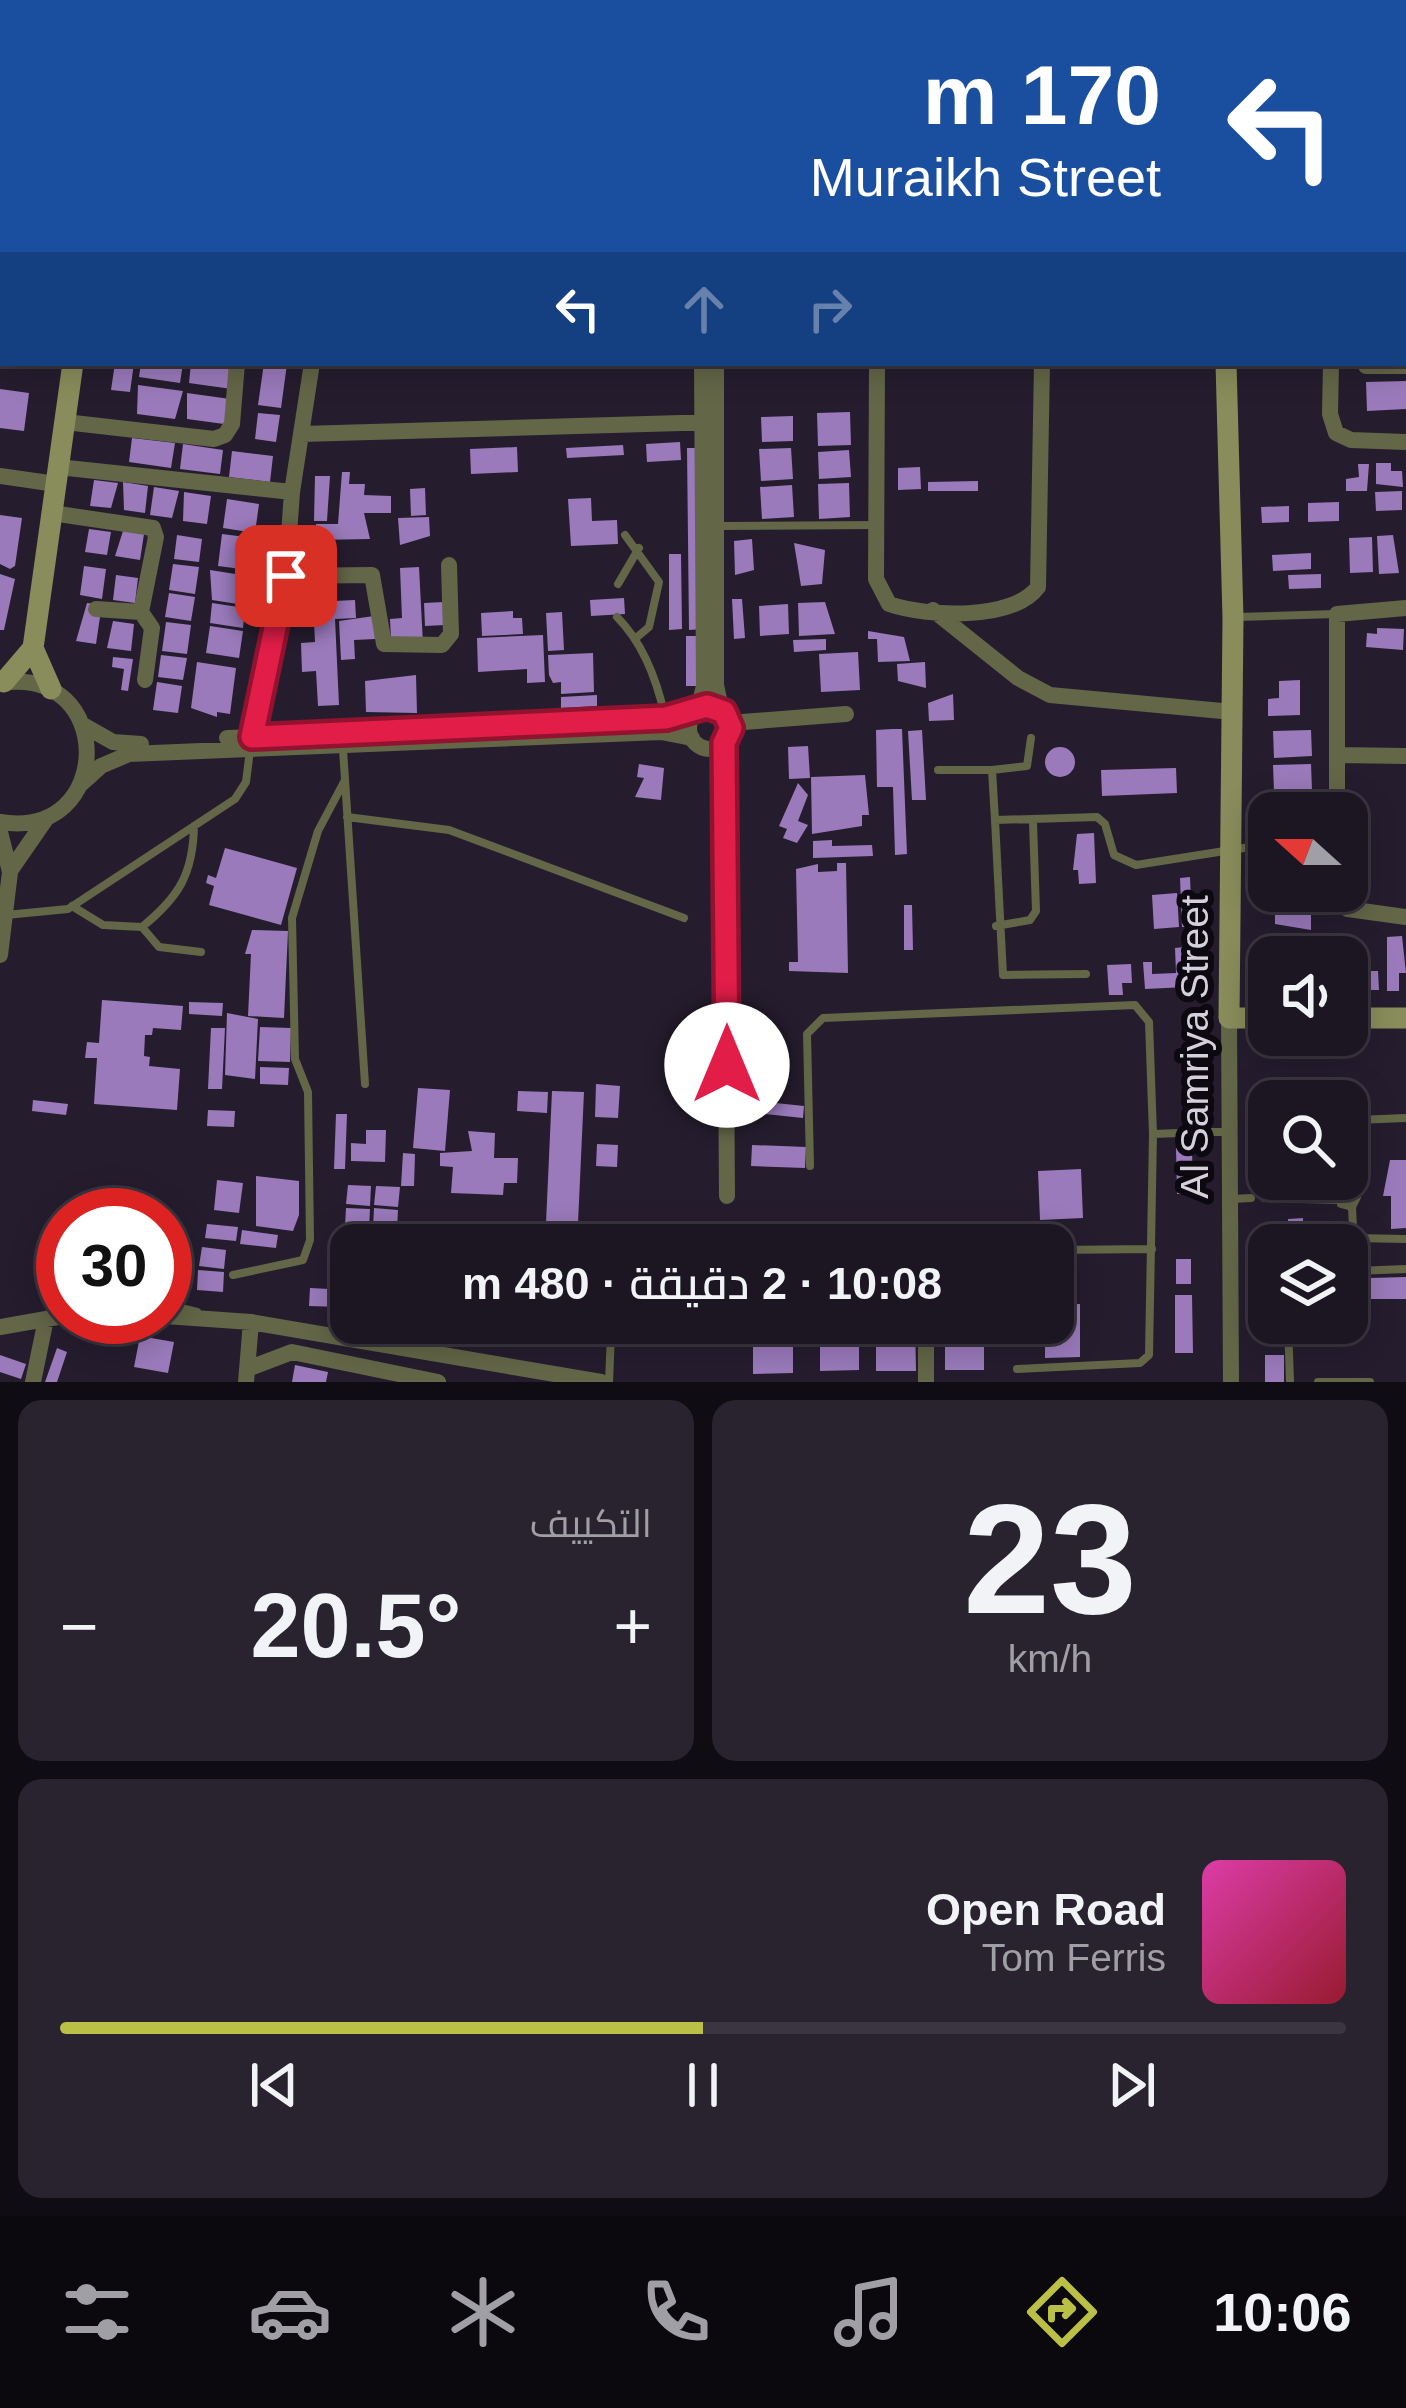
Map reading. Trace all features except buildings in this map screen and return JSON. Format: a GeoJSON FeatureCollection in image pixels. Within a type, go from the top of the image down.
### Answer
{"type":"FeatureCollection","features":[{"type":"Feature","properties":{"kind":"street"},"geometry":{"type":"LineString","coordinates":[[73,366],[33,648],[51,689],[83,725],[112,742],[661,732],[692,738],[710,749],[724,743]]}},
{"type":"Feature","properties":{"kind":"street"},"geometry":{"type":"LineString","coordinates":[[64,422],[214,439],[225,435],[232,424],[237,366]]}},
{"type":"Feature","properties":{"kind":"street"},"geometry":{"type":"LineString","coordinates":[[251,743],[286,576],[292,492],[312,366]]}},
{"type":"Feature","properties":{"kind":"street"},"geometry":{"type":"LineString","coordinates":[[703,366],[718,526],[716,686],[725,716],[727,1196]]}},
{"type":"Feature","properties":{"kind":"street"},"geometry":{"type":"LineString","coordinates":[[692,738],[704,686],[710,423],[716,366]]}},
{"type":"Feature","properties":{"kind":"street"},"geometry":{"type":"LineString","coordinates":[[877,366],[875,525],[880,593],[899,608],[933,610],[1010,608],[1038,587],[1042,366]]}},
{"type":"Feature","properties":{"kind":"street","name":"Al Samriya Street"},"geometry":{"type":"LineString","coordinates":[[1226,366],[1233,618],[1228,1018],[1231,1382]]}},
{"type":"Feature","properties":{"kind":"street"},"geometry":{"type":"LineString","coordinates":[[1331,366],[1330,414],[1336,433],[1351,440],[1406,442]]}},
{"type":"Feature","properties":{"kind":"street"},"geometry":{"type":"LineString","coordinates":[[301,434],[710,423]]}},
{"type":"Feature","properties":{"kind":"street"},"geometry":{"type":"LineString","coordinates":[[0,476],[57,475],[292,492]]}},
{"type":"Feature","properties":{"kind":"street"},"geometry":{"type":"LineString","coordinates":[[52,513],[153,529],[156,537],[141,612],[152,628],[145,680]]}},
{"type":"Feature","properties":{"kind":"street"},"geometry":{"type":"LineString","coordinates":[[286,576],[372,575],[384,644],[442,645],[451,634],[448,565]]}},
{"type":"Feature","properties":{"kind":"street"},"geometry":{"type":"LineString","coordinates":[[1337,792],[1337,614],[1406,608]]}},
{"type":"Feature","properties":{"kind":"street"},"geometry":{"type":"LineString","coordinates":[[96,609],[141,612]]}},
{"type":"Feature","properties":{"kind":"street"},"geometry":{"type":"LineString","coordinates":[[933,610],[1018,678],[1050,694],[1233,712]]}},
{"type":"Feature","properties":{"kind":"street"},"geometry":{"type":"LineString","coordinates":[[2,683],[33,648]]}},
{"type":"Feature","properties":{"kind":"street"},"geometry":{"type":"LineString","coordinates":[[2,683],[51,689]]}},
{"type":"Feature","properties":{"kind":"street"},"geometry":{"type":"LineString","coordinates":[[342,740],[696,712],[725,716],[846,714]]}},
{"type":"Feature","properties":{"kind":"street"},"geometry":{"type":"LineString","coordinates":[[81,784],[88,761],[83,725]]}},
{"type":"Feature","properties":{"kind":"street"},"geometry":{"type":"LineString","coordinates":[[6,883],[47,818],[101,766],[129,754],[251,743]]}},
{"type":"Feature","properties":{"kind":"street"},"geometry":{"type":"LineString","coordinates":[[1338,755],[1406,756]]}},
{"type":"Feature","properties":{"kind":"street"},"geometry":{"type":"LineString","coordinates":[[0,822],[24,824],[47,818]]}},
{"type":"Feature","properties":{"kind":"street"},"geometry":{"type":"LineString","coordinates":[[0,832],[6,883],[0,955]]}},
{"type":"Feature","properties":{"kind":"street"},"geometry":{"type":"LineString","coordinates":[[1356,912],[1406,916]]}},
{"type":"Feature","properties":{"kind":"street"},"geometry":{"type":"LineString","coordinates":[[1228,1018],[1248,1018]]}},
{"type":"Feature","properties":{"kind":"street"},"geometry":{"type":"LineString","coordinates":[[1368,1018],[1406,1018]]}},
{"type":"Feature","properties":{"kind":"street"},"geometry":{"type":"LineString","coordinates":[[192,1317],[251,1322],[605,1382]]}},
{"type":"Feature","properties":{"kind":"street"},"geometry":{"type":"LineString","coordinates":[[0,1327],[36,1320]]}},
{"type":"Feature","properties":{"kind":"street"},"geometry":{"type":"LineString","coordinates":[[246,1376],[251,1322]]}},
{"type":"Feature","properties":{"kind":"street"},"geometry":{"type":"LineString","coordinates":[[33,1382],[45,1344]]}},
{"type":"Feature","properties":{"kind":"street"},"geometry":{"type":"LineString","coordinates":[[926,1344],[926,1382]]}},
{"type":"Feature","properties":{"kind":"street"},"geometry":{"type":"LineString","coordinates":[[246,1376],[292,1352],[438,1382]]}},
{"type":"Feature","properties":{"kind":"lane"},"geometry":{"type":"LineString","coordinates":[[718,526],[875,525]]}},
{"type":"Feature","properties":{"kind":"lane"},"geometry":{"type":"LineString","coordinates":[[625,535],[639,548],[659,582],[650,627],[636,638]]}},
{"type":"Feature","properties":{"kind":"lane"},"geometry":{"type":"LineString","coordinates":[[618,584],[639,548]]}},
{"type":"Feature","properties":{"kind":"lane"},"geometry":{"type":"LineString","coordinates":[[1233,618],[1337,614]]}},
{"type":"Feature","properties":{"kind":"lane"},"geometry":{"type":"LineString","coordinates":[[617,617],[636,638],[658,682],[665,718]]}},
{"type":"Feature","properties":{"kind":"lane"},"geometry":{"type":"LineString","coordinates":[[938,770],[1027,766],[1031,738]]}},
{"type":"Feature","properties":{"kind":"lane"},"geometry":{"type":"LineString","coordinates":[[342,740],[365,1084]]}},
{"type":"Feature","properties":{"kind":"lane"},"geometry":{"type":"LineString","coordinates":[[4,915],[51,914],[72,906],[194,826],[242,791],[251,743]]}},
{"type":"Feature","properties":{"kind":"lane"},"geometry":{"type":"LineString","coordinates":[[992,770],[1000,969],[1009,978],[1086,974]]}},
{"type":"Feature","properties":{"kind":"lane"},"geometry":{"type":"LineString","coordinates":[[233,1275],[303,1260],[310,1240],[308,1092],[295,1059],[292,918],[318,831],[345,780]]}},
{"type":"Feature","properties":{"kind":"lane"},"geometry":{"type":"LineString","coordinates":[[347,817],[449,830],[684,918]]}},
{"type":"Feature","properties":{"kind":"lane"},"geometry":{"type":"LineString","coordinates":[[994,820],[1097,817],[1114,855],[1136,865],[1248,849]]}},
{"type":"Feature","properties":{"kind":"lane"},"geometry":{"type":"LineString","coordinates":[[996,926],[1030,920],[1036,911],[1033,822]]}},
{"type":"Feature","properties":{"kind":"lane"},"geometry":{"type":"LineString","coordinates":[[72,906],[103,925],[142,927],[176,899],[193,862],[194,826]]}},
{"type":"Feature","properties":{"kind":"lane"},"geometry":{"type":"LineString","coordinates":[[142,927],[159,946],[201,952]]}},
{"type":"Feature","properties":{"kind":"lane"},"geometry":{"type":"LineString","coordinates":[[810,1166],[808,1034],[824,1018],[1135,1005],[1149,1022],[1153,1134],[1149,1355],[1140,1363],[1017,1369]]}},
{"type":"Feature","properties":{"kind":"lane"},"geometry":{"type":"LineString","coordinates":[[1368,1120],[1406,1118]]}},
{"type":"Feature","properties":{"kind":"lane"},"geometry":{"type":"LineString","coordinates":[[1153,1134],[1229,1132]]}},
{"type":"Feature","properties":{"kind":"lane"},"geometry":{"type":"LineString","coordinates":[[1230,1199],[1248,1198]]}},
{"type":"Feature","properties":{"kind":"lane"},"geometry":{"type":"LineString","coordinates":[[1315,1200],[1340,1201],[1352,1207]]}},
{"type":"Feature","properties":{"kind":"lane"},"geometry":{"type":"LineString","coordinates":[[1353,1224],[1352,1207],[1358,1200]]}},
{"type":"Feature","properties":{"kind":"lane"},"geometry":{"type":"LineString","coordinates":[[1368,1238],[1406,1239]]}},
{"type":"Feature","properties":{"kind":"lane"},"geometry":{"type":"LineString","coordinates":[[1074,1250],[1152,1249]]}},
{"type":"Feature","properties":{"kind":"lane"},"geometry":{"type":"LineString","coordinates":[[1368,1270],[1406,1269]]}},
{"type":"Feature","properties":{"kind":"lane"},"geometry":{"type":"LineString","coordinates":[[192,1313],[209,1318]]}},
{"type":"Feature","properties":{"kind":"lane"},"geometry":{"type":"LineString","coordinates":[[605,1382],[610,1344]]}},
{"type":"Feature","properties":{"kind":"lane"},"geometry":{"type":"LineString","coordinates":[[1289,1344],[1290,1382]]}},
{"type":"Feature","properties":{"kind":"lane"},"geometry":{"type":"LineString","coordinates":[[1318,1382],[1370,1382]]}},
{"type":"Feature","properties":{"kind":"route"},"geometry":{"type":"LineString","coordinates":[[286,576],[252,737],[666,718],[693,715],[707,706],[724,712],[731,728],[724,743],[727,1065]]}}]}
